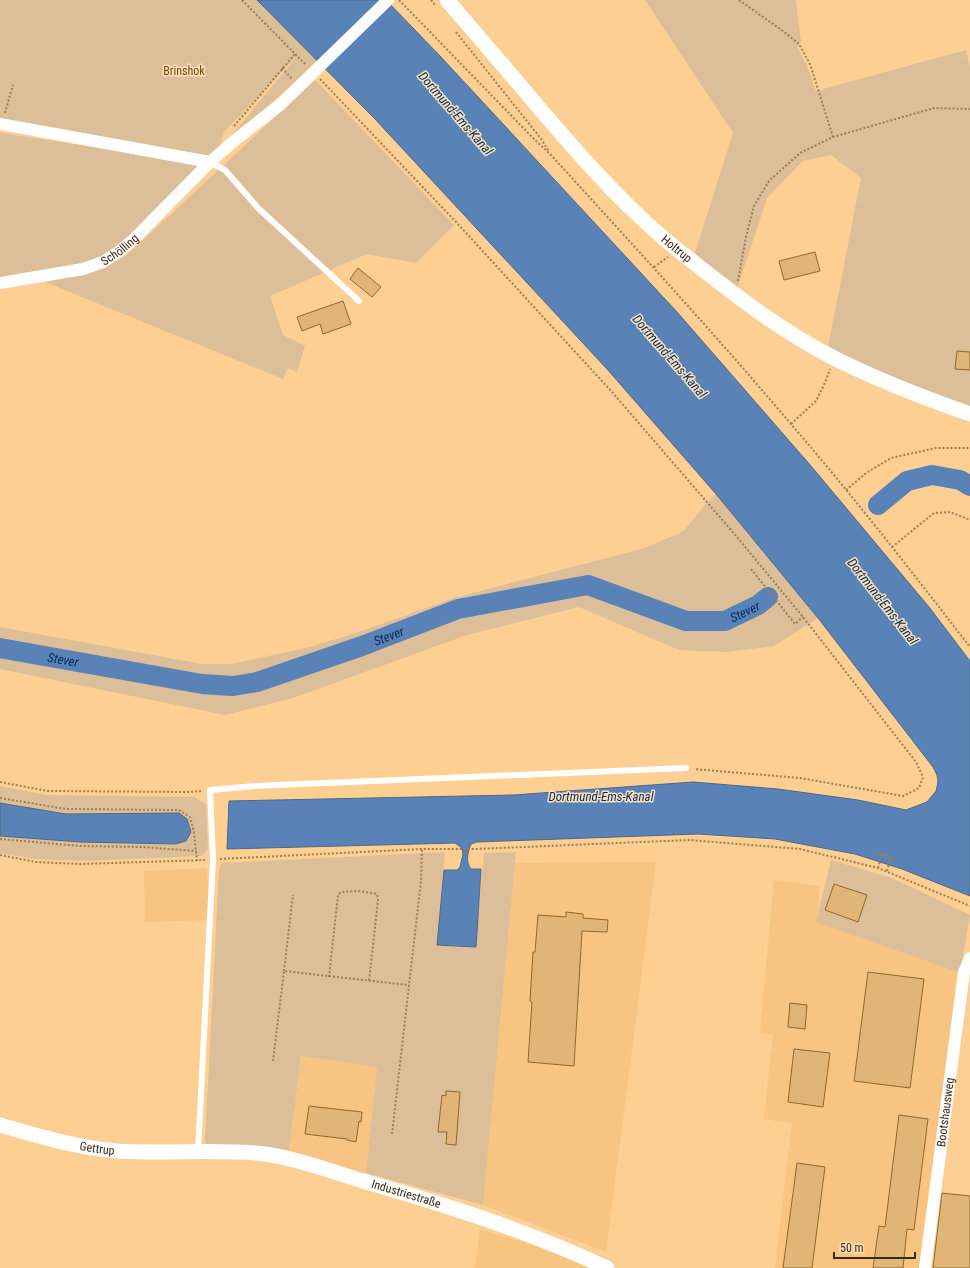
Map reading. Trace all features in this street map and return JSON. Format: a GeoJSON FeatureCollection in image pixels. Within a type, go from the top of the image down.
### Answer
{"type":"FeatureCollection","features":[{"type":"Feature","properties":{"kind":"street","name":"Schölling"},"geometry":{"type":"LineString","coordinates":[[0,283],[77,270],[103,262],[120,251],[135,238],[210,162],[281,104],[388,0]]}},
{"type":"Feature","properties":{"kind":"street","name":"Holtrup"},"geometry":{"type":"LineString","coordinates":[[441,3],[603,180],[642,219],[730,292],[802,341],[834,358],[919,396],[970,414]]}},
{"type":"Feature","properties":{"kind":"street"},"geometry":{"type":"LineString","coordinates":[[1,124],[210,162]]}},
{"type":"Feature","properties":{"kind":"street","name":"Bootshausweg"},"geometry":{"type":"LineString","coordinates":[[925,1268],[964,972],[970,958]]}},
{"type":"Feature","properties":{"kind":"street","name":"Gettrup"},"geometry":{"type":"LineString","coordinates":[[0,1125],[59,1142],[91,1148],[144,1152],[198,1152]]}},
{"type":"Feature","properties":{"kind":"street","name":"Industriestraße"},"geometry":{"type":"LineString","coordinates":[[198,1152],[256,1153],[294,1160],[475,1215],[536,1237],[607,1268]]}},
{"type":"Feature","properties":{"kind":"lane"},"geometry":{"type":"LineString","coordinates":[[210,162],[225,170],[258,208],[359,302]]}},
{"type":"Feature","properties":{"kind":"lane"},"geometry":{"type":"LineString","coordinates":[[198,1152],[213,860],[210,790],[255,786],[686,768]]}},
{"type":"Feature","properties":{"kind":"path"},"geometry":{"type":"LineString","coordinates":[[232,128],[295,54],[242,0]]}},
{"type":"Feature","properties":{"kind":"path"},"geometry":{"type":"LineString","coordinates":[[399,0],[551,155],[654,267],[791,424],[846,490],[970,647]]}},
{"type":"Feature","properties":{"kind":"path"},"geometry":{"type":"LineString","coordinates":[[431,0],[441,3]]}},
{"type":"Feature","properties":{"kind":"path"},"geometry":{"type":"LineString","coordinates":[[739,0],[799,44],[810,64],[833,137]]}},
{"type":"Feature","properties":{"kind":"path"},"geometry":{"type":"LineString","coordinates":[[455,30],[542,140],[551,155]]}},
{"type":"Feature","properties":{"kind":"path"},"geometry":{"type":"LineString","coordinates":[[282,68],[294,81]]}},
{"type":"Feature","properties":{"kind":"path"},"geometry":{"type":"LineString","coordinates":[[323,82],[456,222],[612,392],[737,537],[803,618],[916,762],[923,777],[919,788],[902,796],[800,778],[686,768]]}},
{"type":"Feature","properties":{"kind":"path"},"geometry":{"type":"LineString","coordinates":[[1,124],[13,86]]}},
{"type":"Feature","properties":{"kind":"path"},"geometry":{"type":"LineString","coordinates":[[730,292],[739,280],[746,237],[754,206],[769,182],[800,152],[833,137],[934,108],[970,109]]}},
{"type":"Feature","properties":{"kind":"path"},"geometry":{"type":"LineString","coordinates":[[654,267],[669,256]]}},
{"type":"Feature","properties":{"kind":"path"},"geometry":{"type":"LineString","coordinates":[[791,424],[816,401],[830,369]]}},
{"type":"Feature","properties":{"kind":"path"},"geometry":{"type":"LineString","coordinates":[[846,490],[866,473],[891,458],[936,448],[970,448]]}},
{"type":"Feature","properties":{"kind":"path"},"geometry":{"type":"LineString","coordinates":[[892,547],[934,513],[950,512],[970,520]]}},
{"type":"Feature","properties":{"kind":"path"},"geometry":{"type":"LineString","coordinates":[[751,569],[795,624],[803,618]]}},
{"type":"Feature","properties":{"kind":"path"},"geometry":{"type":"LineString","coordinates":[[0,782],[48,791],[189,792],[210,790]]}},
{"type":"Feature","properties":{"kind":"path"},"geometry":{"type":"LineString","coordinates":[[0,798],[66,809],[179,810],[190,817],[194,833],[197,860]]}},
{"type":"Feature","properties":{"kind":"path"},"geometry":{"type":"LineString","coordinates":[[0,839],[80,846],[143,847],[196,851]]}},
{"type":"Feature","properties":{"kind":"path"},"geometry":{"type":"LineString","coordinates":[[0,855],[36,862],[80,864],[213,860],[422,849],[689,840],[800,849],[878,868],[970,906]]}},
{"type":"Feature","properties":{"kind":"path"},"geometry":{"type":"LineString","coordinates":[[392,1134],[421,881],[422,849]]}},
{"type":"Feature","properties":{"kind":"path"},"geometry":{"type":"LineString","coordinates":[[890,857],[882,855],[877,853],[890,857],[895,859]]}},
{"type":"Feature","properties":{"kind":"path"},"geometry":{"type":"LineString","coordinates":[[878,868],[882,855]]}},
{"type":"Feature","properties":{"kind":"path"},"geometry":{"type":"LineString","coordinates":[[886,871],[890,857]]}},
{"type":"Feature","properties":{"kind":"path"},"geometry":{"type":"LineString","coordinates":[[329,977],[338,895],[341,892],[358,891],[377,894],[378,900],[369,981]]}},
{"type":"Feature","properties":{"kind":"path"},"geometry":{"type":"LineString","coordinates":[[273,1061],[293,895]]}},
{"type":"Feature","properties":{"kind":"path"},"geometry":{"type":"LineString","coordinates":[[284,972],[408,985]]}},
{"type":"Feature","properties":{"kind":"shaded area"},"geometry":{"type":"Polygon","coordinates":[[[656,862],[606,1252],[483,1205],[515,863],[656,862]]]}},
{"type":"Feature","properties":{"kind":"shaded area"},"geometry":{"type":"Polygon","coordinates":[[[207,868],[210,920],[145,922],[144,871],[207,868]]]}},
{"type":"Feature","properties":{"kind":"shaded area"},"geometry":{"type":"Polygon","coordinates":[[[774,880],[819,886],[817,922],[960,973],[920,1268],[775,1268],[792,1123],[764,1119],[773,1035],[760,1033],[774,880]]]}},
{"type":"Feature","properties":{"kind":"shaded area"},"geometry":{"type":"Polygon","coordinates":[[[301,1056],[377,1067],[366,1173],[289,1152],[301,1056]]]}},
{"type":"Feature","properties":{"kind":"shaded area"},"geometry":{"type":"Polygon","coordinates":[[[480,1229],[538,1247],[592,1268],[475,1268],[480,1229]]]}},
{"type":"Feature","properties":{"kind":"green space","name":"Brinshok"},"geometry":{"type":"Polygon","coordinates":[[[0,0],[257,0],[318,61],[231,139],[230,137],[294,59],[223,133],[218,154],[205,156],[0,119],[0,0]]]}},
{"type":"Feature","properties":{"kind":"green space"},"geometry":{"type":"Polygon","coordinates":[[[645,0],[796,0],[801,42],[797,47],[807,66],[816,91],[966,50],[970,68],[970,407],[827,352],[861,178],[831,155],[803,161],[767,198],[736,292],[695,253],[733,133],[645,0]]]}},
{"type":"Feature","properties":{"kind":"green space"},"geometry":{"type":"Polygon","coordinates":[[[315,80],[454,225],[416,263],[367,254],[270,296],[283,335],[305,346],[297,372],[288,368],[283,379],[45,282],[85,273],[107,266],[127,255],[315,80]]]}},
{"type":"Feature","properties":{"kind":"green space"},"geometry":{"type":"Polygon","coordinates":[[[0,133],[194,162],[199,166],[121,248],[82,265],[0,280],[0,133]]]}},
{"type":"Feature","properties":{"kind":"green space"},"geometry":{"type":"Polygon","coordinates":[[[716,494],[818,618],[774,646],[727,652],[679,650],[579,607],[467,635],[293,698],[225,715],[0,669],[0,627],[202,664],[232,664],[310,647],[359,632],[454,598],[645,548],[684,531],[704,506],[716,494]]]}},
{"type":"Feature","properties":{"kind":"green space"},"geometry":{"type":"Polygon","coordinates":[[[0,786],[47,795],[194,797],[206,804],[208,849],[202,856],[80,861],[36,859],[0,853],[0,836],[80,842],[175,844],[179,813],[66,814],[0,803],[0,786]]]}},
{"type":"Feature","properties":{"kind":"green space"},"geometry":{"type":"Polygon","coordinates":[[[445,852],[437,945],[475,947],[484,853],[516,852],[483,1205],[366,1173],[377,1067],[301,1056],[289,1152],[208,1147],[205,1142],[219,869],[222,863],[445,852]]]}},
{"type":"Feature","properties":{"kind":"green space"},"geometry":{"type":"Polygon","coordinates":[[[831,860],[892,878],[970,915],[960,973],[816,922],[831,860]]]}},
{"type":"Feature","properties":{"kind":"water","name":"Dortmund-Ems-Kanal"},"geometry":{"type":"Polygon","coordinates":[[[257,0],[386,0],[441,57],[677,312],[811,466],[929,607],[970,661],[970,896],[902,869],[855,854],[775,839],[698,834],[477,842],[471,844],[468,853],[468,863],[471,869],[481,869],[476,947],[437,945],[444,870],[457,870],[460,867],[463,854],[462,848],[455,843],[227,849],[229,801],[513,795],[693,782],[778,789],[858,800],[906,810],[927,802],[936,791],[938,782],[937,775],[933,767],[818,618],[716,494],[607,369],[374,118],[257,0]]]}},
{"type":"Feature","properties":{"kind":"water"},"geometry":{"type":"Polygon","coordinates":[[[0,803],[66,814],[179,813],[187,819],[191,832],[186,841],[175,844],[80,842],[0,836],[0,803]]]}},
{"type":"Feature","properties":{"kind":"building"},"geometry":{"type":"Polygon","coordinates":[[[815,252],[820,271],[784,280],[779,261],[815,252]]]}},
{"type":"Feature","properties":{"kind":"building"},"geometry":{"type":"Polygon","coordinates":[[[358,268],[381,287],[372,297],[350,279],[358,268]]]}},
{"type":"Feature","properties":{"kind":"building"},"geometry":{"type":"Polygon","coordinates":[[[343,301],[351,324],[323,334],[320,324],[302,331],[297,317],[343,301]]]}},
{"type":"Feature","properties":{"kind":"building"},"geometry":{"type":"Polygon","coordinates":[[[957,351],[970,352],[970,370],[955,369],[957,351]]]}},
{"type":"Feature","properties":{"kind":"building"},"geometry":{"type":"Polygon","coordinates":[[[834,884],[867,895],[858,922],[825,910],[834,884]]]}},
{"type":"Feature","properties":{"kind":"building"},"geometry":{"type":"Polygon","coordinates":[[[566,912],[583,914],[583,918],[608,920],[607,932],[582,931],[574,1066],[528,1062],[532,1002],[530,1001],[533,952],[535,952],[538,915],[566,917],[566,912]]]}},
{"type":"Feature","properties":{"kind":"building"},"geometry":{"type":"Polygon","coordinates":[[[868,972],[924,979],[910,1088],[854,1081],[868,972]]]}},
{"type":"Feature","properties":{"kind":"building"},"geometry":{"type":"Polygon","coordinates":[[[790,1003],[807,1005],[805,1029],[788,1027],[790,1003]]]}},
{"type":"Feature","properties":{"kind":"building"},"geometry":{"type":"Polygon","coordinates":[[[794,1049],[830,1053],[823,1107],[788,1102],[794,1049]]]}},
{"type":"Feature","properties":{"kind":"building"},"geometry":{"type":"Polygon","coordinates":[[[446,1091],[460,1092],[456,1145],[446,1144],[447,1132],[438,1132],[442,1095],[446,1096],[446,1091]]]}},
{"type":"Feature","properties":{"kind":"building"},"geometry":{"type":"Polygon","coordinates":[[[309,1106],[362,1112],[356,1142],[347,1139],[305,1134],[309,1106]]]}},
{"type":"Feature","properties":{"kind":"building"},"geometry":{"type":"Polygon","coordinates":[[[899,1115],[928,1119],[914,1230],[907,1229],[903,1268],[873,1268],[879,1226],[885,1227],[899,1115]]]}},
{"type":"Feature","properties":{"kind":"building"},"geometry":{"type":"Polygon","coordinates":[[[797,1163],[825,1167],[812,1268],[783,1268],[797,1163]]]}},
{"type":"Feature","properties":{"kind":"building"},"geometry":{"type":"Polygon","coordinates":[[[942,1193],[970,1196],[970,1268],[933,1268],[942,1193]]]}},
{"type":"Feature","properties":{"kind":"waterway","name":"Stever"},"geometry":{"type":"LineString","coordinates":[[878,505],[907,481],[932,475],[960,480],[970,486]]}},
{"type":"Feature","properties":{"kind":"waterway","name":"Stever"},"geometry":{"type":"LineString","coordinates":[[0,648],[202,684],[233,686],[257,682],[362,646],[458,609],[588,585],[686,621],[725,621],[758,605],[768,597]]}}]}
